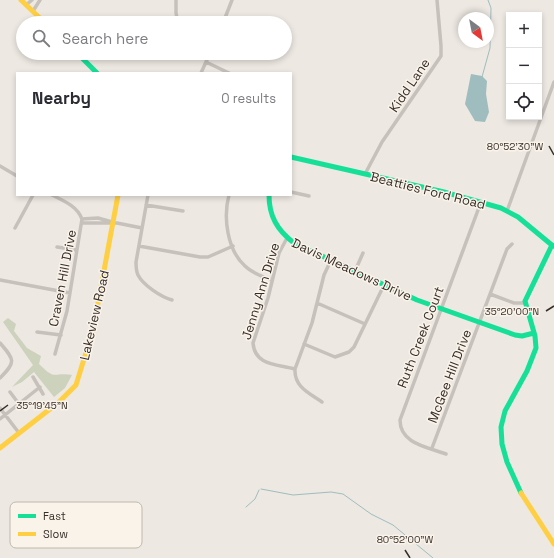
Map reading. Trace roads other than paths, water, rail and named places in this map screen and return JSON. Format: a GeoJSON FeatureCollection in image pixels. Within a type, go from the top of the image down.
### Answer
{"type":"FeatureCollection","features":[{"type":"Feature","properties":{"kind":"street"},"geometry":{"type":"LineString","coordinates":[[21,0],[38,16]]}},
{"type":"Feature","properties":{"kind":"street"},"geometry":{"type":"LineString","coordinates":[[26,5],[32,0]]}},
{"type":"Feature","properties":{"kind":"street"},"geometry":{"type":"LineString","coordinates":[[33,11],[40,0]]}},
{"type":"Feature","properties":{"kind":"street"},"geometry":{"type":"LineString","coordinates":[[176,0],[177,16]]}},
{"type":"Feature","properties":{"kind":"street"},"geometry":{"type":"LineString","coordinates":[[226,16],[232,0]]}},
{"type":"Feature","properties":{"kind":"street","name":"Kidd Lane"},"geometry":{"type":"LineString","coordinates":[[365,174],[370,162],[386,136],[441,56],[437,0]]}},
{"type":"Feature","properties":{"kind":"street"},"geometry":{"type":"LineString","coordinates":[[84,60],[96,72]]}},
{"type":"Feature","properties":{"kind":"street"},"geometry":{"type":"LineString","coordinates":[[201,72],[206,62],[227,72]]}},
{"type":"Feature","properties":{"kind":"street"},"geometry":{"type":"LineString","coordinates":[[507,211],[554,82]]}},
{"type":"Feature","properties":{"kind":"street","name":"Beatties Ford Road"},"geometry":{"type":"LineString","coordinates":[[292,157],[481,202],[507,211],[518,217],[553,246]]}},
{"type":"Feature","properties":{"kind":"street"},"geometry":{"type":"LineString","coordinates":[[0,166],[16,175]]}},
{"type":"Feature","properties":{"kind":"street"},"geometry":{"type":"LineString","coordinates":[[292,192],[309,196]]}},
{"type":"Feature","properties":{"kind":"street"},"geometry":{"type":"LineString","coordinates":[[15,228],[32,196]]}},
{"type":"Feature","properties":{"kind":"street","name":"Craven Hill Drive"},"geometry":{"type":"LineString","coordinates":[[54,196],[71,205],[78,211],[82,221],[70,293],[61,336],[55,354]]}},
{"type":"Feature","properties":{"kind":"street","name":"Lakeview Road"},"geometry":{"type":"LineString","coordinates":[[0,448],[59,402],[76,385],[93,330],[118,196]]}},
{"type":"Feature","properties":{"kind":"street"},"geometry":{"type":"LineString","coordinates":[[148,196],[136,262],[138,276],[143,282],[162,296],[172,300]]}},
{"type":"Feature","properties":{"kind":"street"},"geometry":{"type":"LineString","coordinates":[[229,196],[226,226],[233,246],[243,265],[251,271],[272,280]]}},
{"type":"Feature","properties":{"kind":"street","name":"Davis Meadows Drive"},"geometry":{"type":"LineString","coordinates":[[269,196],[269,207],[272,218],[278,230],[287,238],[420,301],[442,307],[518,336],[534,333]]}},
{"type":"Feature","properties":{"kind":"street","name":"Ruth Creek Court"},"geometry":{"type":"LineString","coordinates":[[446,454],[408,439],[402,430],[400,420],[481,202]]}},
{"type":"Feature","properties":{"kind":"street"},"geometry":{"type":"LineString","coordinates":[[146,205],[183,211]]}},
{"type":"Feature","properties":{"kind":"street"},"geometry":{"type":"LineString","coordinates":[[82,221],[98,218],[113,223],[142,228]]}},
{"type":"Feature","properties":{"kind":"street","name":"Jenny Ann Drive"},"geometry":{"type":"LineString","coordinates":[[287,238],[279,252],[268,298],[253,339],[254,350],[260,360],[294,369]]}},
{"type":"Feature","properties":{"kind":"street","name":"McGee Hill Drive"},"geometry":{"type":"LineString","coordinates":[[432,448],[507,249],[512,244]]}},
{"type":"Feature","properties":{"kind":"street"},"geometry":{"type":"LineString","coordinates":[[139,246],[200,257],[208,257],[233,246]]}},
{"type":"Feature","properties":{"kind":"street"},"geometry":{"type":"LineString","coordinates":[[553,246],[531,286],[524,303],[534,333],[536,345],[535,352],[506,411],[500,429],[505,454],[513,475],[530,508],[554,544]]}},
{"type":"Feature","properties":{"kind":"street"},"geometry":{"type":"LineString","coordinates":[[57,247],[77,250]]}},
{"type":"Feature","properties":{"kind":"street"},"geometry":{"type":"LineString","coordinates":[[355,271],[363,253]]}},
{"type":"Feature","properties":{"kind":"street"},"geometry":{"type":"LineString","coordinates":[[322,402],[299,386],[294,376],[294,369],[318,302],[324,275],[331,260]]}},
{"type":"Feature","properties":{"kind":"street"},"geometry":{"type":"LineString","coordinates":[[0,280],[70,293]]}},
{"type":"Feature","properties":{"kind":"street"},"geometry":{"type":"LineString","coordinates":[[304,344],[335,357],[342,356],[354,347],[384,285]]}},
{"type":"Feature","properties":{"kind":"street"},"geometry":{"type":"LineString","coordinates":[[490,294],[514,303],[524,303]]}},
{"type":"Feature","properties":{"kind":"street"},"geometry":{"type":"LineString","coordinates":[[318,302],[365,324]]}},
{"type":"Feature","properties":{"kind":"street"},"geometry":{"type":"LineString","coordinates":[[37,332],[61,336]]}},
{"type":"Feature","properties":{"kind":"street"},"geometry":{"type":"LineString","coordinates":[[0,344],[11,356],[13,362],[11,367],[0,378]]}},
{"type":"Feature","properties":{"kind":"street"},"geometry":{"type":"LineString","coordinates":[[33,377],[43,394]]}},
{"type":"Feature","properties":{"kind":"street"},"geometry":{"type":"LineString","coordinates":[[0,419],[40,388]]}},
{"type":"Feature","properties":{"kind":"street"},"geometry":{"type":"LineString","coordinates":[[10,392],[19,404]]}},
{"type":"Feature","properties":{"kind":"street"},"geometry":{"type":"LineString","coordinates":[[0,408],[19,433]]}},
{"type":"Feature","properties":{"kind":"water"},"geometry":{"type":"Polygon","coordinates":[[[471,74],[482,76],[487,81],[486,94],[489,112],[485,122],[475,121],[465,104],[471,74]]]}},
{"type":"Feature","properties":{"kind":"waterway"},"geometry":{"type":"LineString","coordinates":[[482,77],[490,48],[491,8],[488,0]]}},
{"type":"Feature","properties":{"kind":"waterway"},"geometry":{"type":"LineString","coordinates":[[261,489],[293,495],[331,492],[343,494],[371,514],[393,525],[433,558]]}},
{"type":"Feature","properties":{"kind":"waterway"},"geometry":{"type":"LineString","coordinates":[[246,507],[255,499],[259,490]]}}]}
